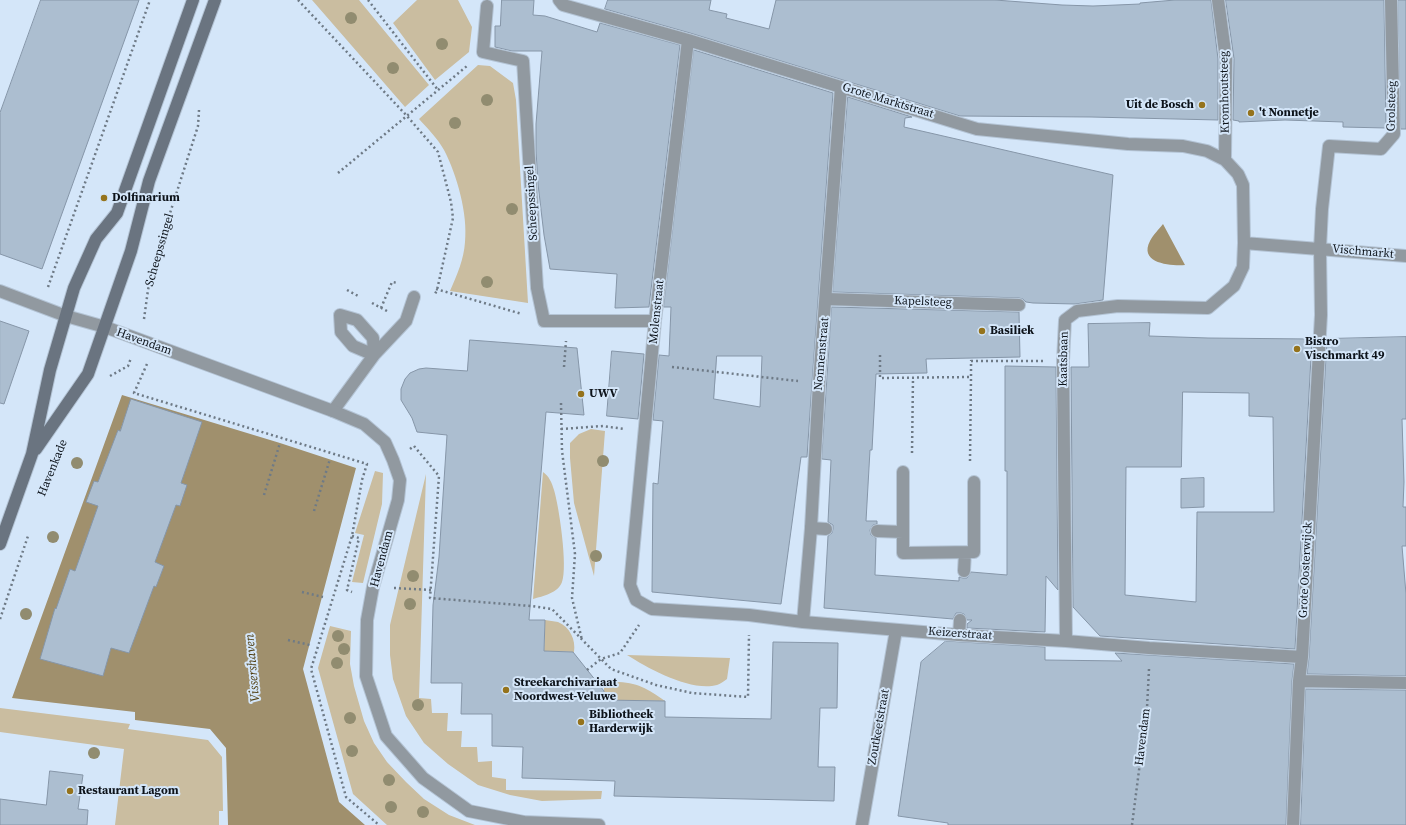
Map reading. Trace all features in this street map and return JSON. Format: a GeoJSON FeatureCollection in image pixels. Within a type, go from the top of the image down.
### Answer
{"type":"FeatureCollection","features":[{"type":"Feature","properties":{"kind":"street"},"geometry":{"type":"LineString","coordinates":[[66,316],[74,288],[96,239],[117,213],[193,0]]}},
{"type":"Feature","properties":{"kind":"street"},"geometry":{"type":"LineString","coordinates":[[105,327],[130,251],[149,181],[216,0]]}},
{"type":"Feature","properties":{"kind":"street","name":"Grote Marktstraat"},"geometry":{"type":"LineString","coordinates":[[560,0],[563,5],[688,40],[977,129],[1128,144],[1183,146],[1208,151],[1225,160]]}},
{"type":"Feature","properties":{"kind":"street","name":"Kromhoutsteeg"},"geometry":{"type":"LineString","coordinates":[[1218,0],[1226,59],[1225,160]]}},
{"type":"Feature","properties":{"kind":"street","name":"Grolsteeg"},"geometry":{"type":"LineString","coordinates":[[1320,249],[1322,209],[1329,146],[1381,149],[1394,134],[1391,0]]}},
{"type":"Feature","properties":{"kind":"street"},"geometry":{"type":"LineString","coordinates":[[483,52],[487,6]]}},
{"type":"Feature","properties":{"kind":"street","name":"Molenstraat"},"geometry":{"type":"LineString","coordinates":[[630,585],[655,321],[688,40]]}},
{"type":"Feature","properties":{"kind":"street","name":"Scheepssingel"},"geometry":{"type":"LineString","coordinates":[[483,52],[523,61],[537,288],[544,321]]}},
{"type":"Feature","properties":{"kind":"street","name":"Nonnenstraat"},"geometry":{"type":"LineString","coordinates":[[803,622],[811,528],[819,383],[841,87]]}},
{"type":"Feature","properties":{"kind":"street","name":"Kaatsbaan"},"geometry":{"type":"LineString","coordinates":[[1066,641],[1063,361],[1065,320],[1077,311],[1118,306],[1208,308],[1234,286],[1243,267],[1243,185],[1238,174],[1225,160]]}},
{"type":"Feature","properties":{"kind":"street","name":"Vischmarkt"},"geometry":{"type":"LineString","coordinates":[[1244,243],[1406,256]]}},
{"type":"Feature","properties":{"kind":"street","name":"Vischmarkt"},"geometry":{"type":"LineString","coordinates":[[1320,249],[1321,315]]}},
{"type":"Feature","properties":{"kind":"street","name":"Havendam"},"geometry":{"type":"LineString","coordinates":[[0,292],[66,316],[105,327],[139,339],[333,411],[364,424],[385,442],[400,480],[398,500],[373,587],[367,620],[366,676],[386,736],[423,778],[469,811],[524,822],[599,825]]}},
{"type":"Feature","properties":{"kind":"street"},"geometry":{"type":"LineString","coordinates":[[333,411],[374,355],[406,321],[414,297]]}},
{"type":"Feature","properties":{"kind":"street","name":"Kapelsteeg"},"geometry":{"type":"LineString","coordinates":[[826,299],[1019,305]]}},
{"type":"Feature","properties":{"kind":"street","name":"Grote Oosterwijck"},"geometry":{"type":"LineString","coordinates":[[1293,825],[1299,681],[1302,657],[1321,315]]}},
{"type":"Feature","properties":{"kind":"street","name":"Havenkade"},"geometry":{"type":"LineString","coordinates":[[0,544],[32,454],[50,370],[66,316]]}},
{"type":"Feature","properties":{"kind":"street"},"geometry":{"type":"LineString","coordinates":[[544,321],[655,321]]}},
{"type":"Feature","properties":{"kind":"street","name":"Havenkade"},"geometry":{"type":"LineString","coordinates":[[32,454],[88,374],[105,327]]}},
{"type":"Feature","properties":{"kind":"street"},"geometry":{"type":"LineString","coordinates":[[903,472],[903,553],[974,552],[974,482]]}},
{"type":"Feature","properties":{"kind":"street"},"geometry":{"type":"LineString","coordinates":[[811,528],[826,529]]}},
{"type":"Feature","properties":{"kind":"street"},"geometry":{"type":"LineString","coordinates":[[877,531],[903,532]]}},
{"type":"Feature","properties":{"kind":"street"},"geometry":{"type":"LineString","coordinates":[[964,571],[965,553]]}},
{"type":"Feature","properties":{"kind":"street","name":"Keizerstraat"},"geometry":{"type":"LineString","coordinates":[[630,585],[636,600],[652,608],[749,615],[803,622],[959,635],[1302,657]]}},
{"type":"Feature","properties":{"kind":"street"},"geometry":{"type":"LineString","coordinates":[[959,635],[960,620]]}},
{"type":"Feature","properties":{"kind":"street","name":"Zoutkeetstraat"},"geometry":{"type":"LineString","coordinates":[[862,825],[896,630]]}},
{"type":"Feature","properties":{"kind":"street"},"geometry":{"type":"LineString","coordinates":[[1299,681],[1406,683]]}},
{"type":"Feature","properties":{"kind":"path"},"geometry":{"type":"LineString","coordinates":[[41,306],[150,0]]}},
{"type":"Feature","properties":{"kind":"path"},"geometry":{"type":"LineString","coordinates":[[298,0],[407,116],[438,152],[451,202],[453,218],[437,290],[434,296]]}},
{"type":"Feature","properties":{"kind":"path"},"geometry":{"type":"LineString","coordinates":[[368,0],[438,90]]}},
{"type":"Feature","properties":{"kind":"path"},"geometry":{"type":"LineString","coordinates":[[338,173],[483,52]]}},
{"type":"Feature","properties":{"kind":"path","name":"Scheepssingel"},"geometry":{"type":"LineString","coordinates":[[139,339],[145,316],[148,290],[154,263],[198,126],[199,105]]}},
{"type":"Feature","properties":{"kind":"path"},"geometry":{"type":"LineString","coordinates":[[381,308],[392,282],[404,284]]}},
{"type":"Feature","properties":{"kind":"path"},"geometry":{"type":"LineString","coordinates":[[430,288],[544,321]]}},
{"type":"Feature","properties":{"kind":"path"},"geometry":{"type":"LineString","coordinates":[[347,290],[360,297]]}},
{"type":"Feature","properties":{"kind":"path"},"geometry":{"type":"LineString","coordinates":[[367,301],[406,321]]}},
{"type":"Feature","properties":{"kind":"path"},"geometry":{"type":"LineString","coordinates":[[108,377],[128,366],[139,339]]}},
{"type":"Feature","properties":{"kind":"path"},"geometry":{"type":"LineString","coordinates":[[154,345],[134,393],[367,464],[364,472],[352,536],[311,669],[346,797],[379,825]]}},
{"type":"Feature","properties":{"kind":"path"},"geometry":{"type":"LineString","coordinates":[[880,355],[880,378],[972,378]]}},
{"type":"Feature","properties":{"kind":"path"},"geometry":{"type":"LineString","coordinates":[[970,465],[971,361],[1063,361]]}},
{"type":"Feature","properties":{"kind":"path"},"geometry":{"type":"LineString","coordinates":[[651,365],[819,383]]}},
{"type":"Feature","properties":{"kind":"path"},"geometry":{"type":"LineString","coordinates":[[912,457],[913,378]]}},
{"type":"Feature","properties":{"kind":"path"},"geometry":{"type":"LineString","coordinates":[[561,403],[562,451],[575,554],[572,598],[582,640]]}},
{"type":"Feature","properties":{"kind":"path"},"geometry":{"type":"LineString","coordinates":[[561,429],[603,426],[609,427]]}},
{"type":"Feature","properties":{"kind":"path"},"geometry":{"type":"LineString","coordinates":[[264,495],[280,443]]}},
{"type":"Feature","properties":{"kind":"path"},"geometry":{"type":"LineString","coordinates":[[414,446],[439,476],[430,598],[552,609],[610,669],[656,684],[692,693],[748,697],[749,615]]}},
{"type":"Feature","properties":{"kind":"path","name":"Havenkade"},"geometry":{"type":"LineString","coordinates":[[40,500],[58,456]]}},
{"type":"Feature","properties":{"kind":"path"},"geometry":{"type":"LineString","coordinates":[[314,511],[330,459]]}},
{"type":"Feature","properties":{"kind":"path"},"geometry":{"type":"LineString","coordinates":[[0,619],[30,529]]}},
{"type":"Feature","properties":{"kind":"path"},"geometry":{"type":"LineString","coordinates":[[302,592],[322,597]]}},
{"type":"Feature","properties":{"kind":"path"},"geometry":{"type":"LineString","coordinates":[[587,670],[601,659],[620,653],[636,629]]}},
{"type":"Feature","properties":{"kind":"path"},"geometry":{"type":"LineString","coordinates":[[288,640],[310,645]]}},
{"type":"Feature","properties":{"kind":"path","name":"Havendam"},"geometry":{"type":"LineString","coordinates":[[1132,825],[1147,708],[1149,648]]}},
{"type":"Feature","properties":{"kind":"shaded area"},"geometry":{"type":"Polygon","coordinates":[[[312,0],[359,0],[429,85],[405,107],[312,0]]]}},
{"type":"Feature","properties":{"kind":"shaded area"},"geometry":{"type":"Polygon","coordinates":[[[417,0],[458,0],[472,27],[469,52],[435,80],[393,23],[417,0]]]}},
{"type":"Feature","properties":{"kind":"shaded area"},"geometry":{"type":"Polygon","coordinates":[[[478,65],[490,66],[513,83],[516,100],[528,303],[450,291],[460,267],[463,255],[465,219],[463,207],[453,171],[442,146],[419,119],[478,65]]]}},
{"type":"Feature","properties":{"kind":"shaded area"},"geometry":{"type":"Polygon","coordinates":[[[591,429],[605,431],[594,576],[574,503],[570,458],[570,443],[579,434],[591,429]]]}},
{"type":"Feature","properties":{"kind":"shaded area"},"geometry":{"type":"Polygon","coordinates":[[[375,471],[383,473],[382,504],[363,583],[352,582],[364,535],[355,533],[375,471]]]}},
{"type":"Feature","properties":{"kind":"shaded area"},"geometry":{"type":"Polygon","coordinates":[[[543,472],[551,482],[556,498],[562,536],[564,574],[562,582],[557,589],[550,594],[533,599],[543,472]]]}},
{"type":"Feature","properties":{"kind":"shaded area"},"geometry":{"type":"Polygon","coordinates":[[[426,474],[419,698],[431,699],[432,713],[448,713],[447,731],[462,731],[461,747],[477,747],[478,762],[492,761],[492,777],[506,779],[506,790],[602,791],[601,799],[542,801],[510,795],[478,785],[448,764],[424,743],[406,716],[393,679],[390,655],[390,625],[426,474]]]}},
{"type":"Feature","properties":{"kind":"shaded area"},"geometry":{"type":"Polygon","coordinates":[[[545,620],[558,622],[566,627],[573,639],[574,652],[544,651],[545,620]]]}},
{"type":"Feature","properties":{"kind":"shaded area"},"geometry":{"type":"Polygon","coordinates":[[[330,626],[351,631],[350,664],[354,686],[364,721],[374,743],[387,762],[424,799],[449,815],[475,825],[387,825],[353,794],[318,668],[330,626]]]}},
{"type":"Feature","properties":{"kind":"shaded area"},"geometry":{"type":"Polygon","coordinates":[[[627,655],[730,658],[727,679],[717,685],[707,686],[695,685],[670,678],[627,655]]]}},
{"type":"Feature","properties":{"kind":"shaded area"},"geometry":{"type":"Polygon","coordinates":[[[615,682],[630,683],[642,687],[665,701],[604,700],[604,684],[615,682]]]}},
{"type":"Feature","properties":{"kind":"shaded area"},"geometry":{"type":"Polygon","coordinates":[[[0,708],[130,724],[128,729],[208,740],[222,757],[223,811],[219,811],[219,825],[115,825],[124,749],[0,732],[0,708]]]}},
{"type":"Feature","properties":{"kind":"water"},"geometry":{"type":"Polygon","coordinates":[[[1163,224],[1185,265],[1165,264],[1152,259],[1149,255],[1148,249],[1150,241],[1163,224]]]}},
{"type":"Feature","properties":{"kind":"water","name":"Vissershaven"},"geometry":{"type":"Polygon","coordinates":[[[122,395],[280,443],[356,468],[303,669],[339,802],[365,825],[228,825],[226,748],[210,729],[135,720],[135,712],[12,698],[122,395]]]}},
{"type":"Feature","properties":{"kind":"building"},"geometry":{"type":"Polygon","coordinates":[[[41,0],[139,0],[42,269],[0,254],[0,113],[41,0]]]}},
{"type":"Feature","properties":{"kind":"building"},"geometry":{"type":"Polygon","coordinates":[[[502,0],[534,0],[533,15],[545,16],[597,32],[600,23],[680,45],[649,307],[615,308],[617,274],[550,269],[544,235],[536,151],[536,124],[542,51],[512,51],[495,47],[495,26],[500,26],[502,0]]]}},
{"type":"Feature","properties":{"kind":"building"},"geometry":{"type":"Polygon","coordinates":[[[608,0],[711,0],[709,10],[727,14],[726,18],[769,29],[776,0],[995,0],[1093,6],[1140,4],[1175,0],[1211,0],[1218,59],[1218,120],[960,116],[690,33],[605,9],[608,0]]]}},
{"type":"Feature","properties":{"kind":"building"},"geometry":{"type":"Polygon","coordinates":[[[1226,0],[1384,0],[1386,128],[1343,127],[1343,122],[1285,120],[1239,122],[1233,120],[1234,59],[1226,0]]]}},
{"type":"Feature","properties":{"kind":"building"},"geometry":{"type":"Polygon","coordinates":[[[1398,0],[1406,0],[1406,129],[1401,129],[1398,0]]]}},
{"type":"Feature","properties":{"kind":"building"},"geometry":{"type":"Polygon","coordinates":[[[694,50],[833,93],[807,457],[801,457],[781,604],[652,592],[653,483],[658,484],[663,421],[653,420],[659,355],[669,356],[671,307],[664,307],[694,50]],[[717,356],[714,399],[760,407],[762,356],[717,356]]]}},
{"type":"Feature","properties":{"kind":"building"},"geometry":{"type":"Polygon","coordinates":[[[848,97],[912,117],[905,118],[904,127],[1113,175],[1103,300],[1075,304],[1033,303],[1026,302],[1019,298],[833,292],[848,97]]]}},
{"type":"Feature","properties":{"kind":"building"},"geometry":{"type":"Polygon","coordinates":[[[832,307],[1019,312],[1020,357],[926,359],[927,373],[876,374],[866,521],[877,521],[877,524],[873,525],[870,530],[871,535],[876,538],[875,575],[959,581],[959,577],[967,578],[971,572],[1007,575],[1005,366],[1056,367],[1058,590],[1046,576],[1045,632],[967,628],[967,624],[972,620],[967,620],[964,614],[961,613],[956,613],[953,619],[824,608],[828,536],[832,533],[833,529],[833,525],[828,522],[831,460],[822,459],[832,307]]]}},
{"type":"Feature","properties":{"kind":"building"},"geometry":{"type":"Polygon","coordinates":[[[0,321],[29,331],[4,404],[0,403],[0,321]]]}},
{"type":"Feature","properties":{"kind":"building"},"geometry":{"type":"Polygon","coordinates":[[[1150,323],[1149,336],[1312,339],[1295,649],[1100,636],[1073,607],[1071,367],[1089,367],[1088,324],[1150,323]],[[1183,392],[1181,467],[1126,467],[1125,595],[1196,602],[1197,512],[1274,512],[1273,417],[1249,416],[1249,393],[1183,392]]]}},
{"type":"Feature","properties":{"kind":"building"},"geometry":{"type":"Polygon","coordinates":[[[1406,337],[1406,419],[1402,419],[1404,482],[1403,507],[1406,507],[1406,546],[1402,546],[1406,594],[1406,676],[1307,674],[1327,339],[1406,337]]]}},
{"type":"Feature","properties":{"kind":"building"},"geometry":{"type":"Polygon","coordinates":[[[470,340],[577,348],[584,415],[546,412],[529,620],[545,620],[544,651],[573,652],[604,691],[604,700],[665,701],[665,717],[771,719],[773,642],[838,643],[837,708],[820,708],[818,767],[835,767],[834,801],[614,796],[615,781],[522,778],[523,747],[492,746],[492,714],[461,714],[462,683],[431,683],[433,605],[439,557],[447,435],[417,432],[412,418],[401,400],[401,389],[405,379],[410,373],[419,369],[426,368],[467,371],[470,340]]]}},
{"type":"Feature","properties":{"kind":"building"},"geometry":{"type":"Polygon","coordinates":[[[612,351],[644,354],[638,419],[607,416],[612,351]]]}},
{"type":"Feature","properties":{"kind":"building"},"geometry":{"type":"Polygon","coordinates":[[[131,399],[202,422],[181,483],[187,485],[180,506],[176,505],[155,562],[164,566],[156,587],[154,586],[129,653],[111,648],[103,676],[40,659],[55,608],[56,609],[70,569],[75,571],[98,506],[86,502],[94,481],[98,482],[118,430],[120,431],[131,399]]]}},
{"type":"Feature","properties":{"kind":"building"},"geometry":{"type":"Polygon","coordinates":[[[1204,478],[1204,507],[1181,508],[1181,479],[1204,478]]]}},
{"type":"Feature","properties":{"kind":"building"},"geometry":{"type":"Polygon","coordinates":[[[946,641],[1045,647],[1045,660],[1122,661],[1115,653],[1294,664],[1286,825],[948,825],[948,823],[898,816],[921,662],[946,641]]]}},
{"type":"Feature","properties":{"kind":"building"},"geometry":{"type":"Polygon","coordinates":[[[1306,689],[1406,690],[1406,825],[1301,825],[1306,689]]]}},
{"type":"Feature","properties":{"kind":"building"},"geometry":{"type":"Polygon","coordinates":[[[50,771],[83,775],[78,809],[88,810],[87,825],[0,825],[0,799],[46,805],[50,771]]]}},
{"type":"Feature","properties":{"kind":"place","name":"Uit de Bosch"},"geometry":{"type":"Point","coordinates":[1202,105]}},
{"type":"Feature","properties":{"kind":"place","name":"'t Nonnetje"},"geometry":{"type":"Point","coordinates":[1251,113]}},
{"type":"Feature","properties":{"kind":"place","name":"Dolfinarium"},"geometry":{"type":"Point","coordinates":[104,198]}},
{"type":"Feature","properties":{"kind":"place","name":"Basiliek"},"geometry":{"type":"Point","coordinates":[982,331]}},
{"type":"Feature","properties":{"kind":"place","name":"Bistro Vischmarkt 49"},"geometry":{"type":"Point","coordinates":[1297,349]}},
{"type":"Feature","properties":{"kind":"place","name":"UWV"},"geometry":{"type":"Point","coordinates":[581,394]}},
{"type":"Feature","properties":{"kind":"place","name":"Streekarchivariaat Noordwest-Veluwe"},"geometry":{"type":"Point","coordinates":[506,690]}},
{"type":"Feature","properties":{"kind":"place","name":"Bibliotheek Harderwijk"},"geometry":{"type":"Point","coordinates":[581,722]}},
{"type":"Feature","properties":{"kind":"place","name":"Restaurant Lagom"},"geometry":{"type":"Point","coordinates":[70,791]}}]}
